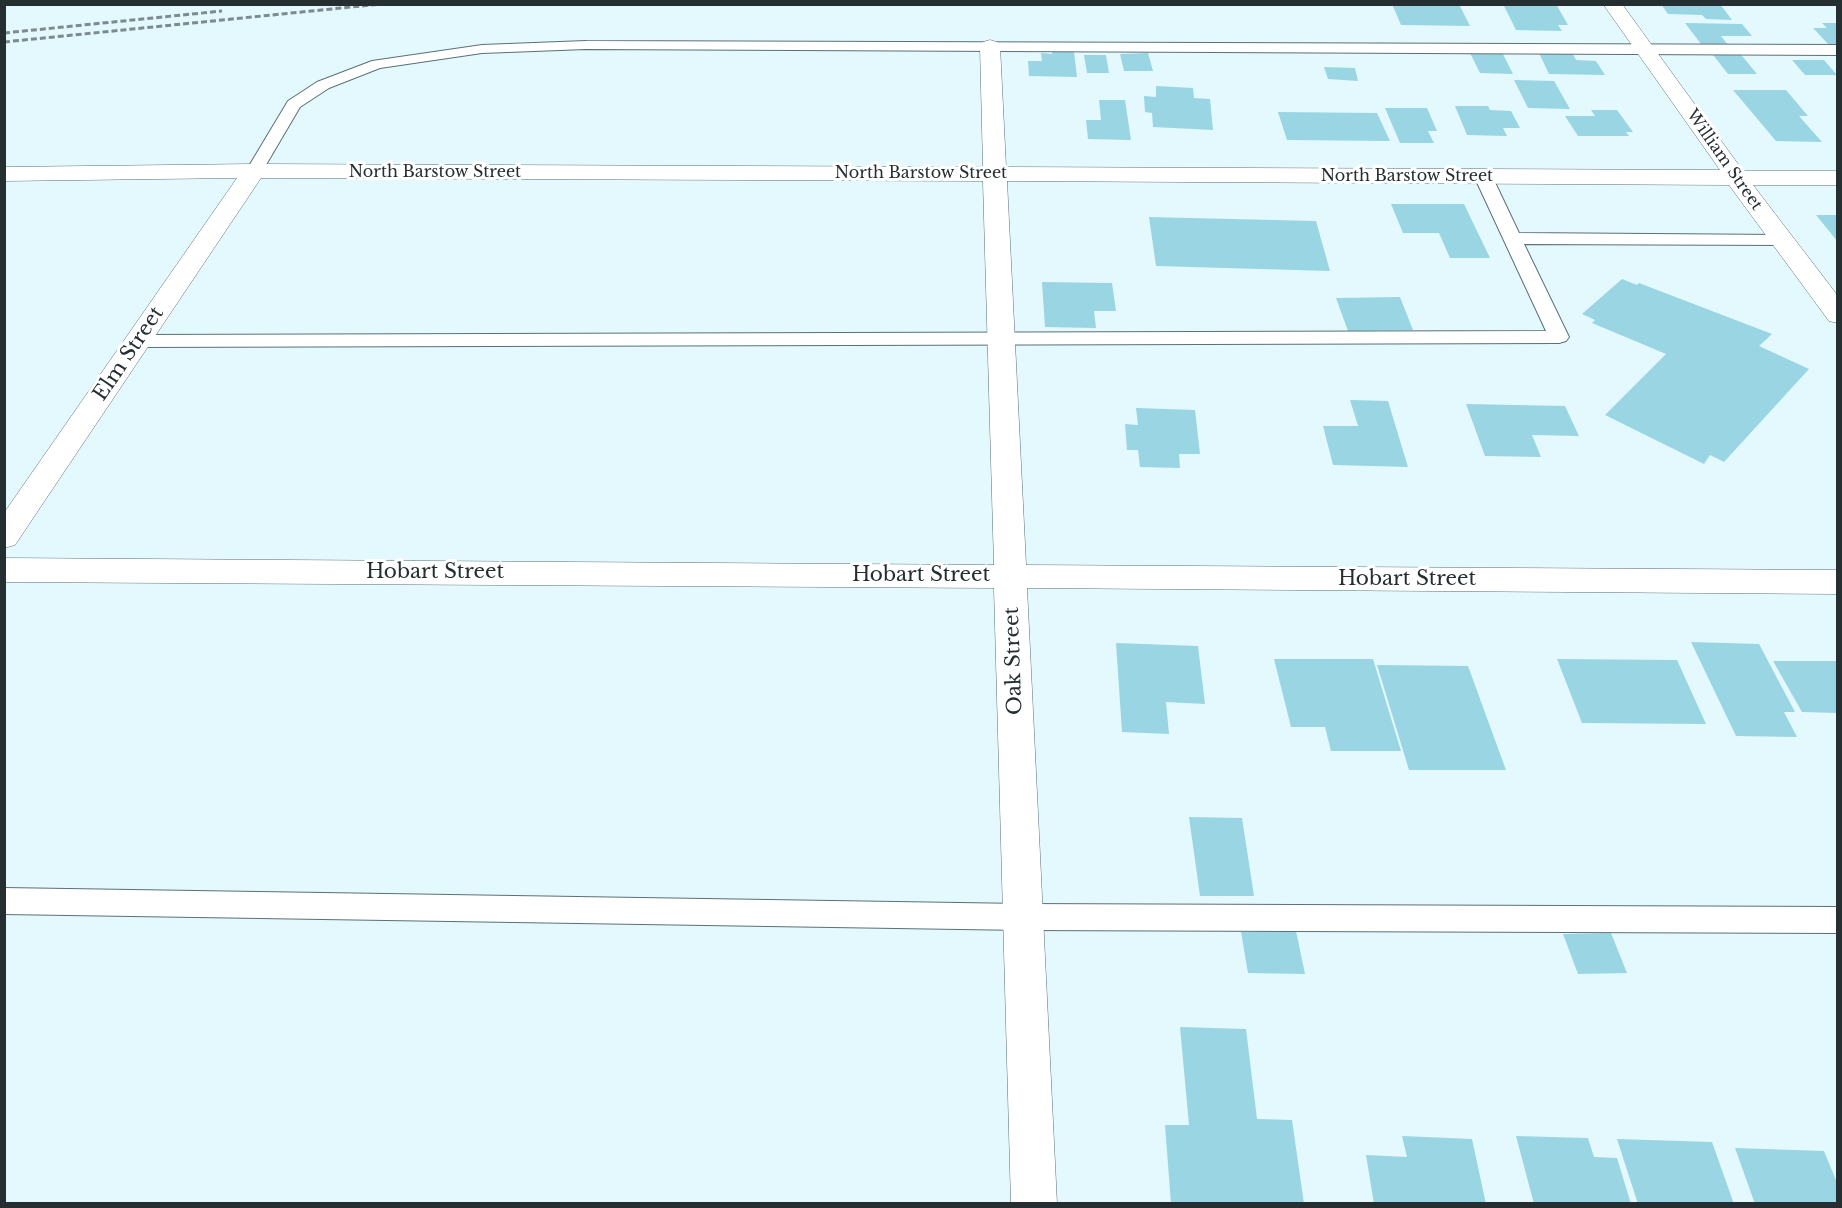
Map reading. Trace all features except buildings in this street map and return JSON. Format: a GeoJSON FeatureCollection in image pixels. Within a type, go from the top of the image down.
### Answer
{"type":"FeatureCollection","features":[{"type":"Feature","properties":{"kind":"street","name":"William Street"},"geometry":{"type":"LineString","coordinates":[[1612,4],[1838,315]]}},
{"type":"Feature","properties":{"kind":"street","name":"Oak Street"},"geometry":{"type":"LineString","coordinates":[[990,46],[1034,1203]]}},
{"type":"Feature","properties":{"kind":"street","name":"North Barstow Street"},"geometry":{"type":"LineString","coordinates":[[4,174],[254,171],[1838,178]]}},
{"type":"Feature","properties":{"kind":"street","name":"Elm Street"},"geometry":{"type":"LineString","coordinates":[[4,537],[254,171]]}},
{"type":"Feature","properties":{"kind":"street","name":"Hobart Street"},"geometry":{"type":"LineString","coordinates":[[4,570],[1838,582]]}},
{"type":"Feature","properties":{"kind":"lane"},"geometry":{"type":"LineString","coordinates":[[254,171],[294,104],[323,85],[377,64],[482,49],[586,45],[1838,50]]}},
{"type":"Feature","properties":{"kind":"lane"},"geometry":{"type":"LineString","coordinates":[[138,341],[1559,337],[1483,176]]}},
{"type":"Feature","properties":{"kind":"lane"},"geometry":{"type":"LineString","coordinates":[[1512,238],[1782,240]]}},
{"type":"Feature","properties":{"kind":"lane"},"geometry":{"type":"LineString","coordinates":[[4,901],[1023,917],[1838,920]]}},
{"type":"Feature","properties":{"kind":"railway"},"geometry":{"type":"LineString","coordinates":[[4,42],[381,4]]}},
{"type":"Feature","properties":{"kind":"railway"},"geometry":{"type":"LineString","coordinates":[[4,33],[222,11]]}}]}
